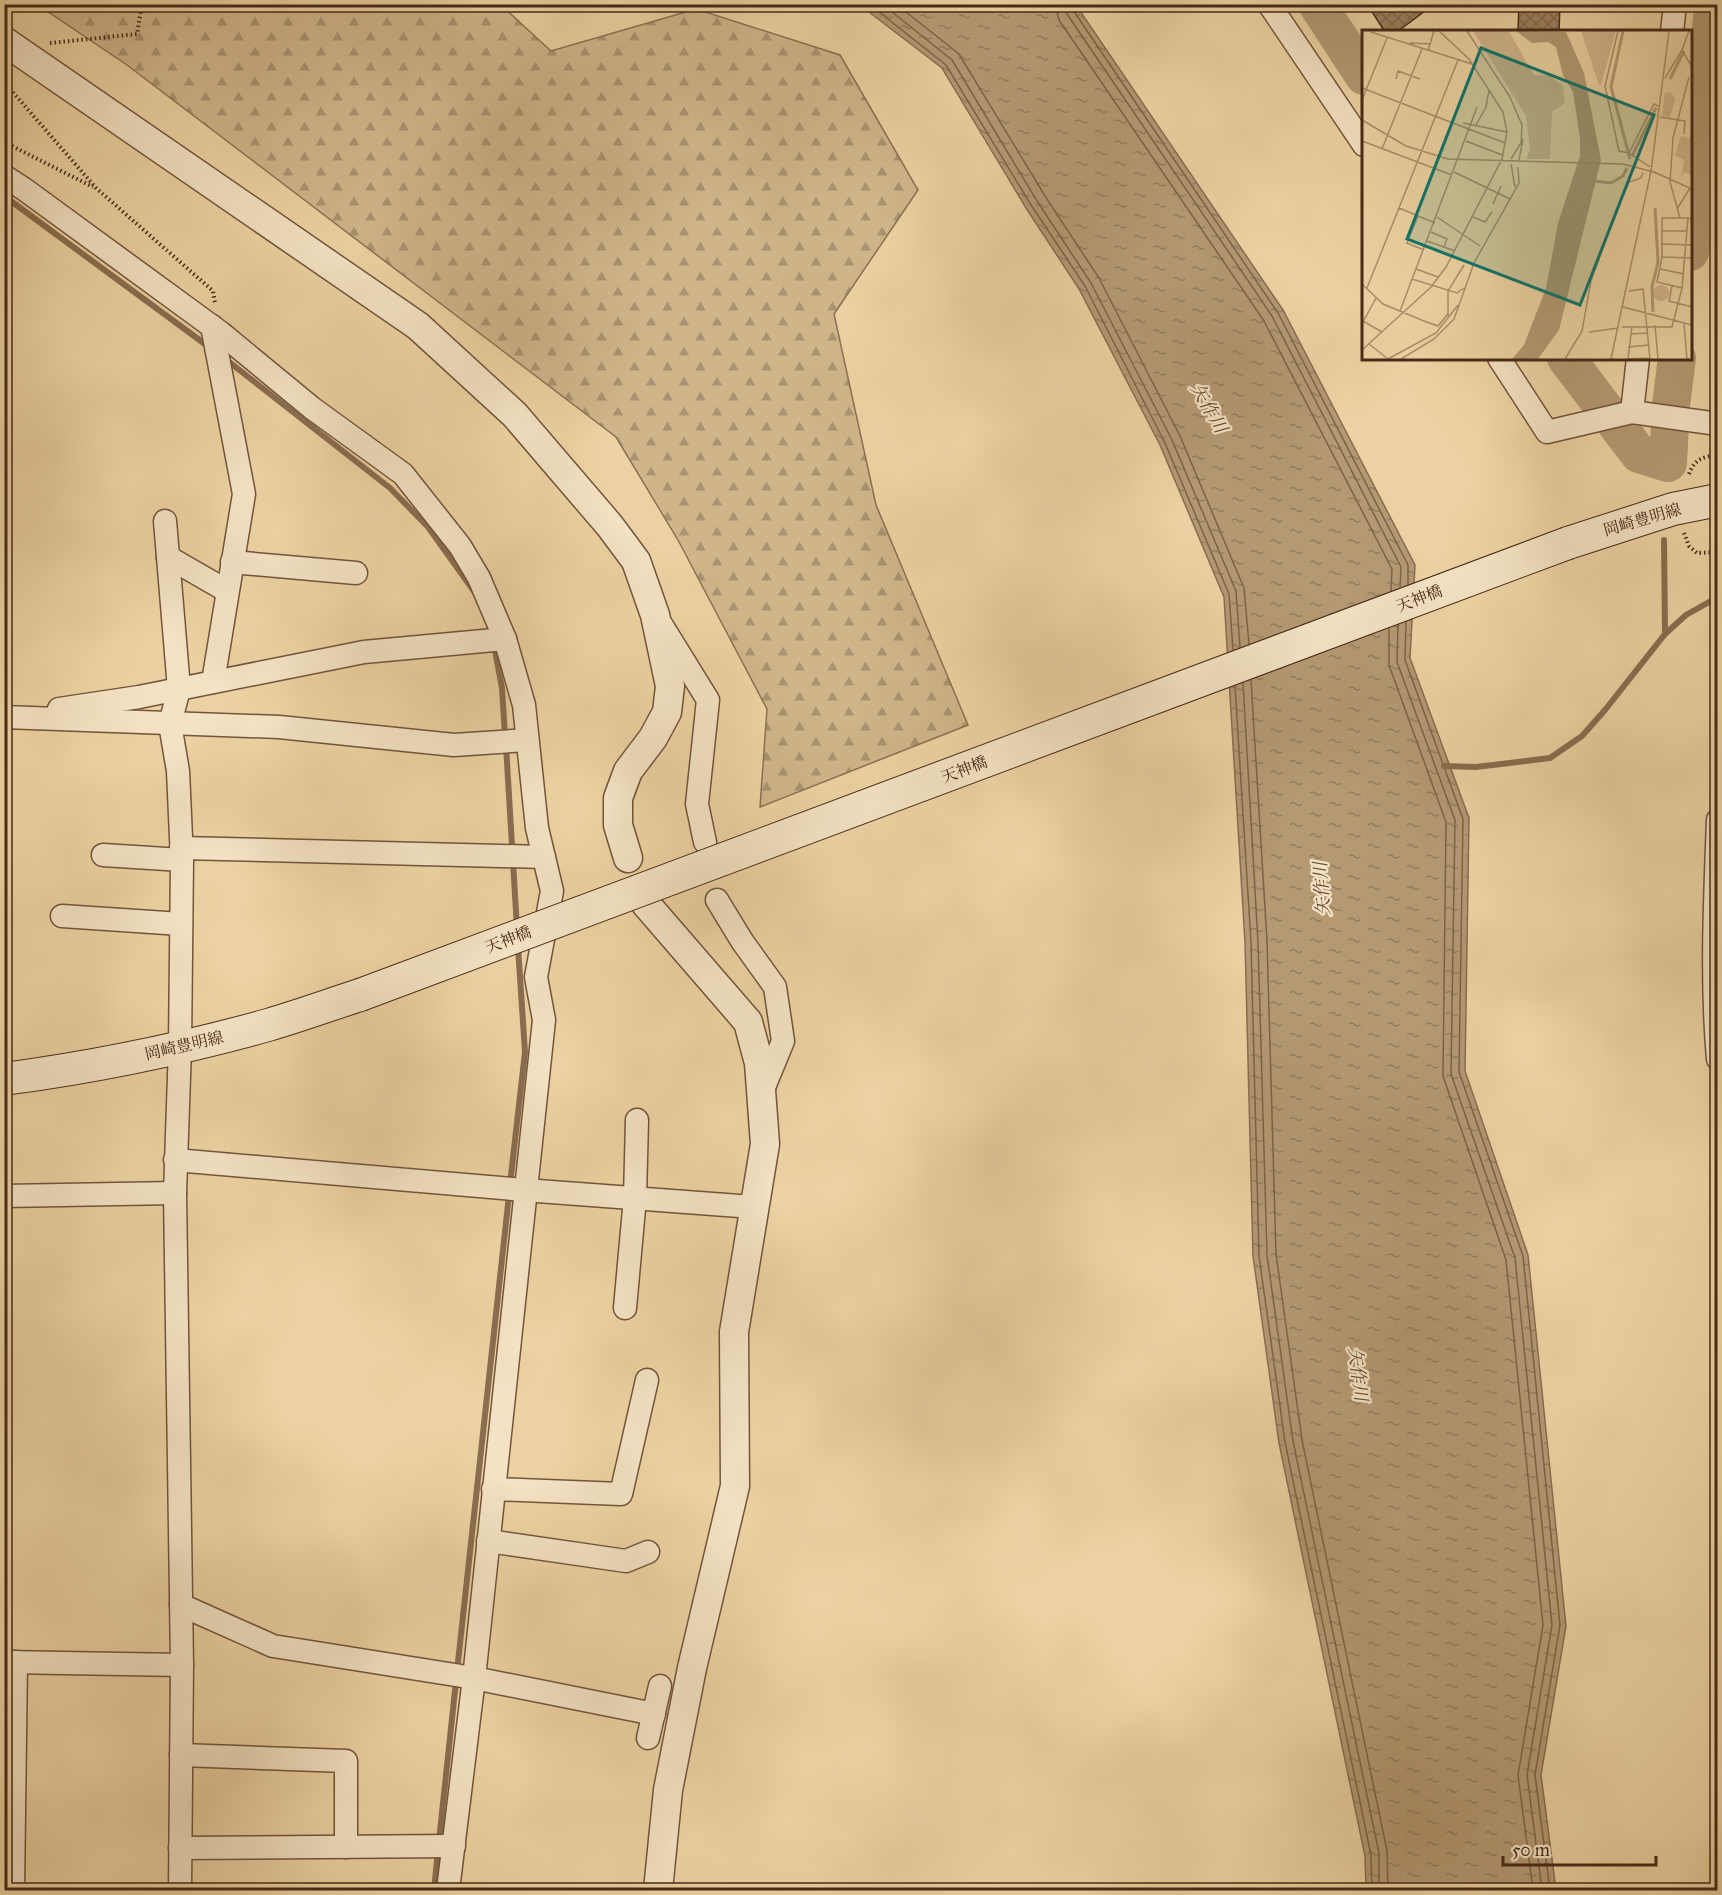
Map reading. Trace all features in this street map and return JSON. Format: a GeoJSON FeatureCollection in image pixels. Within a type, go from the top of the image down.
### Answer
{"type":"FeatureCollection","features":[{"type":"Feature","properties":{"kind":"main road","name":"岡崎豊明線"},"geometry":{"type":"LineString","coordinates":[[1568,543],[1674,509],[1718,500]]}},
{"type":"Feature","properties":{"kind":"main road","name":"天神橋"},"geometry":{"type":"LineString","coordinates":[[360,995],[1568,543]]}},
{"type":"Feature","properties":{"kind":"main road","name":"岡崎豊明線"},"geometry":{"type":"LineString","coordinates":[[4,1079],[82,1068],[180,1047],[269,1024],[360,995]]}},
{"type":"Feature","properties":{"kind":"street"},"geometry":{"type":"LineString","coordinates":[[1269,4],[1362,143]]}},
{"type":"Feature","properties":{"kind":"street"},"geometry":{"type":"LineString","coordinates":[[1672,30],[1675,4]]}},
{"type":"Feature","properties":{"kind":"street"},"geometry":{"type":"LineString","coordinates":[[8,44],[418,326],[515,415],[610,526],[636,561],[655,615],[670,686],[667,712],[653,738],[628,771],[618,798],[618,825],[628,858]]}},
{"type":"Feature","properties":{"kind":"street"},"geometry":{"type":"LineString","coordinates":[[4,176],[217,330],[312,408],[403,474],[460,546],[479,578],[505,639],[524,705],[537,828],[552,891],[536,977],[544,1020],[524,1190],[474,1678],[448,1890]]}},
{"type":"Feature","properties":{"kind":"street"},"geometry":{"type":"LineString","coordinates":[[213,682],[244,494],[217,330]]}},
{"type":"Feature","properties":{"kind":"street"},"geometry":{"type":"LineString","coordinates":[[1500,360],[1547,432],[1642,413],[1718,424]]}},
{"type":"Feature","properties":{"kind":"street"},"geometry":{"type":"LineString","coordinates":[[1638,360],[1642,413]]}},
{"type":"Feature","properties":{"kind":"street"},"geometry":{"type":"LineString","coordinates":[[165,522],[179,689],[170,724],[178,771],[181,854],[180,1047],[175,1160],[182,1665],[180,1890]]}},
{"type":"Feature","properties":{"kind":"street"},"geometry":{"type":"LineString","coordinates":[[168,557],[227,591]]}},
{"type":"Feature","properties":{"kind":"street"},"geometry":{"type":"LineString","coordinates":[[232,562],[356,573]]}},
{"type":"Feature","properties":{"kind":"street"},"geometry":{"type":"LineString","coordinates":[[655,615],[708,700],[697,804],[705,842]]}},
{"type":"Feature","properties":{"kind":"street"},"geometry":{"type":"LineString","coordinates":[[4,716],[84,706],[364,652],[505,639]]}},
{"type":"Feature","properties":{"kind":"street"},"geometry":{"type":"LineString","coordinates":[[4,716],[279,727],[454,745],[527,740]]}},
{"type":"Feature","properties":{"kind":"street"},"geometry":{"type":"LineString","coordinates":[[1718,820],[1714,943],[1715,1026],[1718,1059]]}},
{"type":"Feature","properties":{"kind":"street"},"geometry":{"type":"LineString","coordinates":[[103,855],[544,857]]}},
{"type":"Feature","properties":{"kind":"street"},"geometry":{"type":"LineString","coordinates":[[717,900],[741,941],[775,987],[783,1041],[761,1094]]}},
{"type":"Feature","properties":{"kind":"street"},"geometry":{"type":"LineString","coordinates":[[645,904],[748,1022],[759,1063],[765,1144],[734,1332],[735,1486],[692,1668],[668,1790],[658,1890]]}},
{"type":"Feature","properties":{"kind":"street"},"geometry":{"type":"LineString","coordinates":[[62,916],[181,924]]}},
{"type":"Feature","properties":{"kind":"street"},"geometry":{"type":"LineString","coordinates":[[625,1308],[635,1198],[637,1120]]}},
{"type":"Feature","properties":{"kind":"street"},"geometry":{"type":"LineString","coordinates":[[175,1160],[753,1207]]}},
{"type":"Feature","properties":{"kind":"street"},"geometry":{"type":"LineString","coordinates":[[4,1196],[175,1192]]}},
{"type":"Feature","properties":{"kind":"street"},"geometry":{"type":"LineString","coordinates":[[493,1489],[621,1494],[647,1380]]}},
{"type":"Feature","properties":{"kind":"street"},"geometry":{"type":"LineString","coordinates":[[488,1541],[626,1561],[648,1552]]}},
{"type":"Feature","properties":{"kind":"street"},"geometry":{"type":"LineString","coordinates":[[181,1605],[273,1646],[474,1678],[654,1714]]}},
{"type":"Feature","properties":{"kind":"street"},"geometry":{"type":"LineString","coordinates":[[13,1890],[10,1662],[182,1665]]}},
{"type":"Feature","properties":{"kind":"street"},"geometry":{"type":"LineString","coordinates":[[648,1738],[660,1686]]}},
{"type":"Feature","properties":{"kind":"street"},"geometry":{"type":"LineString","coordinates":[[181,1755],[346,1761],[346,1847]]}},
{"type":"Feature","properties":{"kind":"street"},"geometry":{"type":"LineString","coordinates":[[180,1848],[454,1846]]}},
{"type":"Feature","properties":{"kind":"path"},"geometry":{"type":"LineString","coordinates":[[8,44],[137,34],[142,4]]}},
{"type":"Feature","properties":{"kind":"path"},"geometry":{"type":"LineString","coordinates":[[4,82],[96,188],[213,291],[217,330]]}},
{"type":"Feature","properties":{"kind":"path"},"geometry":{"type":"LineString","coordinates":[[4,142],[96,188]]}},
{"type":"Feature","properties":{"kind":"path"},"geometry":{"type":"LineString","coordinates":[[1689,474],[1693,465],[1701,457],[1718,455]]}},
{"type":"Feature","properties":{"kind":"path"},"geometry":{"type":"LineString","coordinates":[[1684,532],[1689,546],[1697,554],[1718,552]]}},
{"type":"Feature","properties":{"kind":"green space"},"geometry":{"type":"Polygon","coordinates":[[[38,5],[501,5],[551,51],[696,9],[840,55],[918,190],[834,314],[876,505],[968,725],[760,807],[767,709],[678,540],[616,437],[127,65],[38,5]]]}},
{"type":"Feature","properties":{"kind":"water","name":"矢作川"},"geometry":{"type":"Polygon","coordinates":[[[860,5],[1076,5],[1283,310],[1415,565],[1410,658],[1469,818],[1465,1071],[1528,1255],[1566,1626],[1541,1775],[1556,1890],[1366,1890],[1365,1856],[1279,1443],[1253,1256],[1245,942],[1224,597],[1160,445],[1079,289],[1026,208],[942,68],[860,5]]]}},
{"type":"Feature","properties":{"kind":"building"},"geometry":{"type":"Polygon","coordinates":[[[1367,4],[1434,4],[1400,30],[1384,30],[1367,4]]]}},
{"type":"Feature","properties":{"kind":"building"},"geometry":{"type":"Polygon","coordinates":[[[1519,4],[1560,4],[1559,30],[1518,30],[1519,4]]]}},
{"type":"Feature","properties":{"kind":"waterway"},"geometry":{"type":"LineString","coordinates":[[1317,4],[1362,73]]}},
{"type":"Feature","properties":{"kind":"waterway"},"geometry":{"type":"LineString","coordinates":[[1692,238],[1700,180],[1713,4]]}},
{"type":"Feature","properties":{"kind":"waterway"},"geometry":{"type":"LineString","coordinates":[[4,196],[209,347]]}},
{"type":"Feature","properties":{"kind":"waterway"},"geometry":{"type":"LineString","coordinates":[[224,358],[390,488],[428,527],[476,594]]}},
{"type":"Feature","properties":{"kind":"waterway"},"geometry":{"type":"LineString","coordinates":[[1568,360],[1639,454],[1668,463],[1671,405],[1677,360]]}},
{"type":"Feature","properties":{"kind":"waterway"},"geometry":{"type":"LineString","coordinates":[[1666,478],[1668,463]]}},
{"type":"Feature","properties":{"kind":"waterway"},"geometry":{"type":"LineString","coordinates":[[1444,766],[1476,767],[1550,758],[1582,736],[1665,634],[1664,540]]}},
{"type":"Feature","properties":{"kind":"waterway"},"geometry":{"type":"LineString","coordinates":[[1665,634],[1686,615],[1718,597]]}},
{"type":"Feature","properties":{"kind":"waterway"},"geometry":{"type":"LineString","coordinates":[[494,645],[502,688],[505,736]]}},
{"type":"Feature","properties":{"kind":"waterway"},"geometry":{"type":"LineString","coordinates":[[506,746],[517,928]]}},
{"type":"Feature","properties":{"kind":"waterway"},"geometry":{"type":"LineString","coordinates":[[510,1184],[525,1052],[518,947]]}},
{"type":"Feature","properties":{"kind":"waterway"},"geometry":{"type":"LineString","coordinates":[[457,1671],[509,1195]]}},
{"type":"Feature","properties":{"kind":"waterway"},"geometry":{"type":"LineString","coordinates":[[439,1841],[456,1681]]}},
{"type":"Feature","properties":{"kind":"waterway"},"geometry":{"type":"LineString","coordinates":[[434,1890],[438,1851]]}}]}
